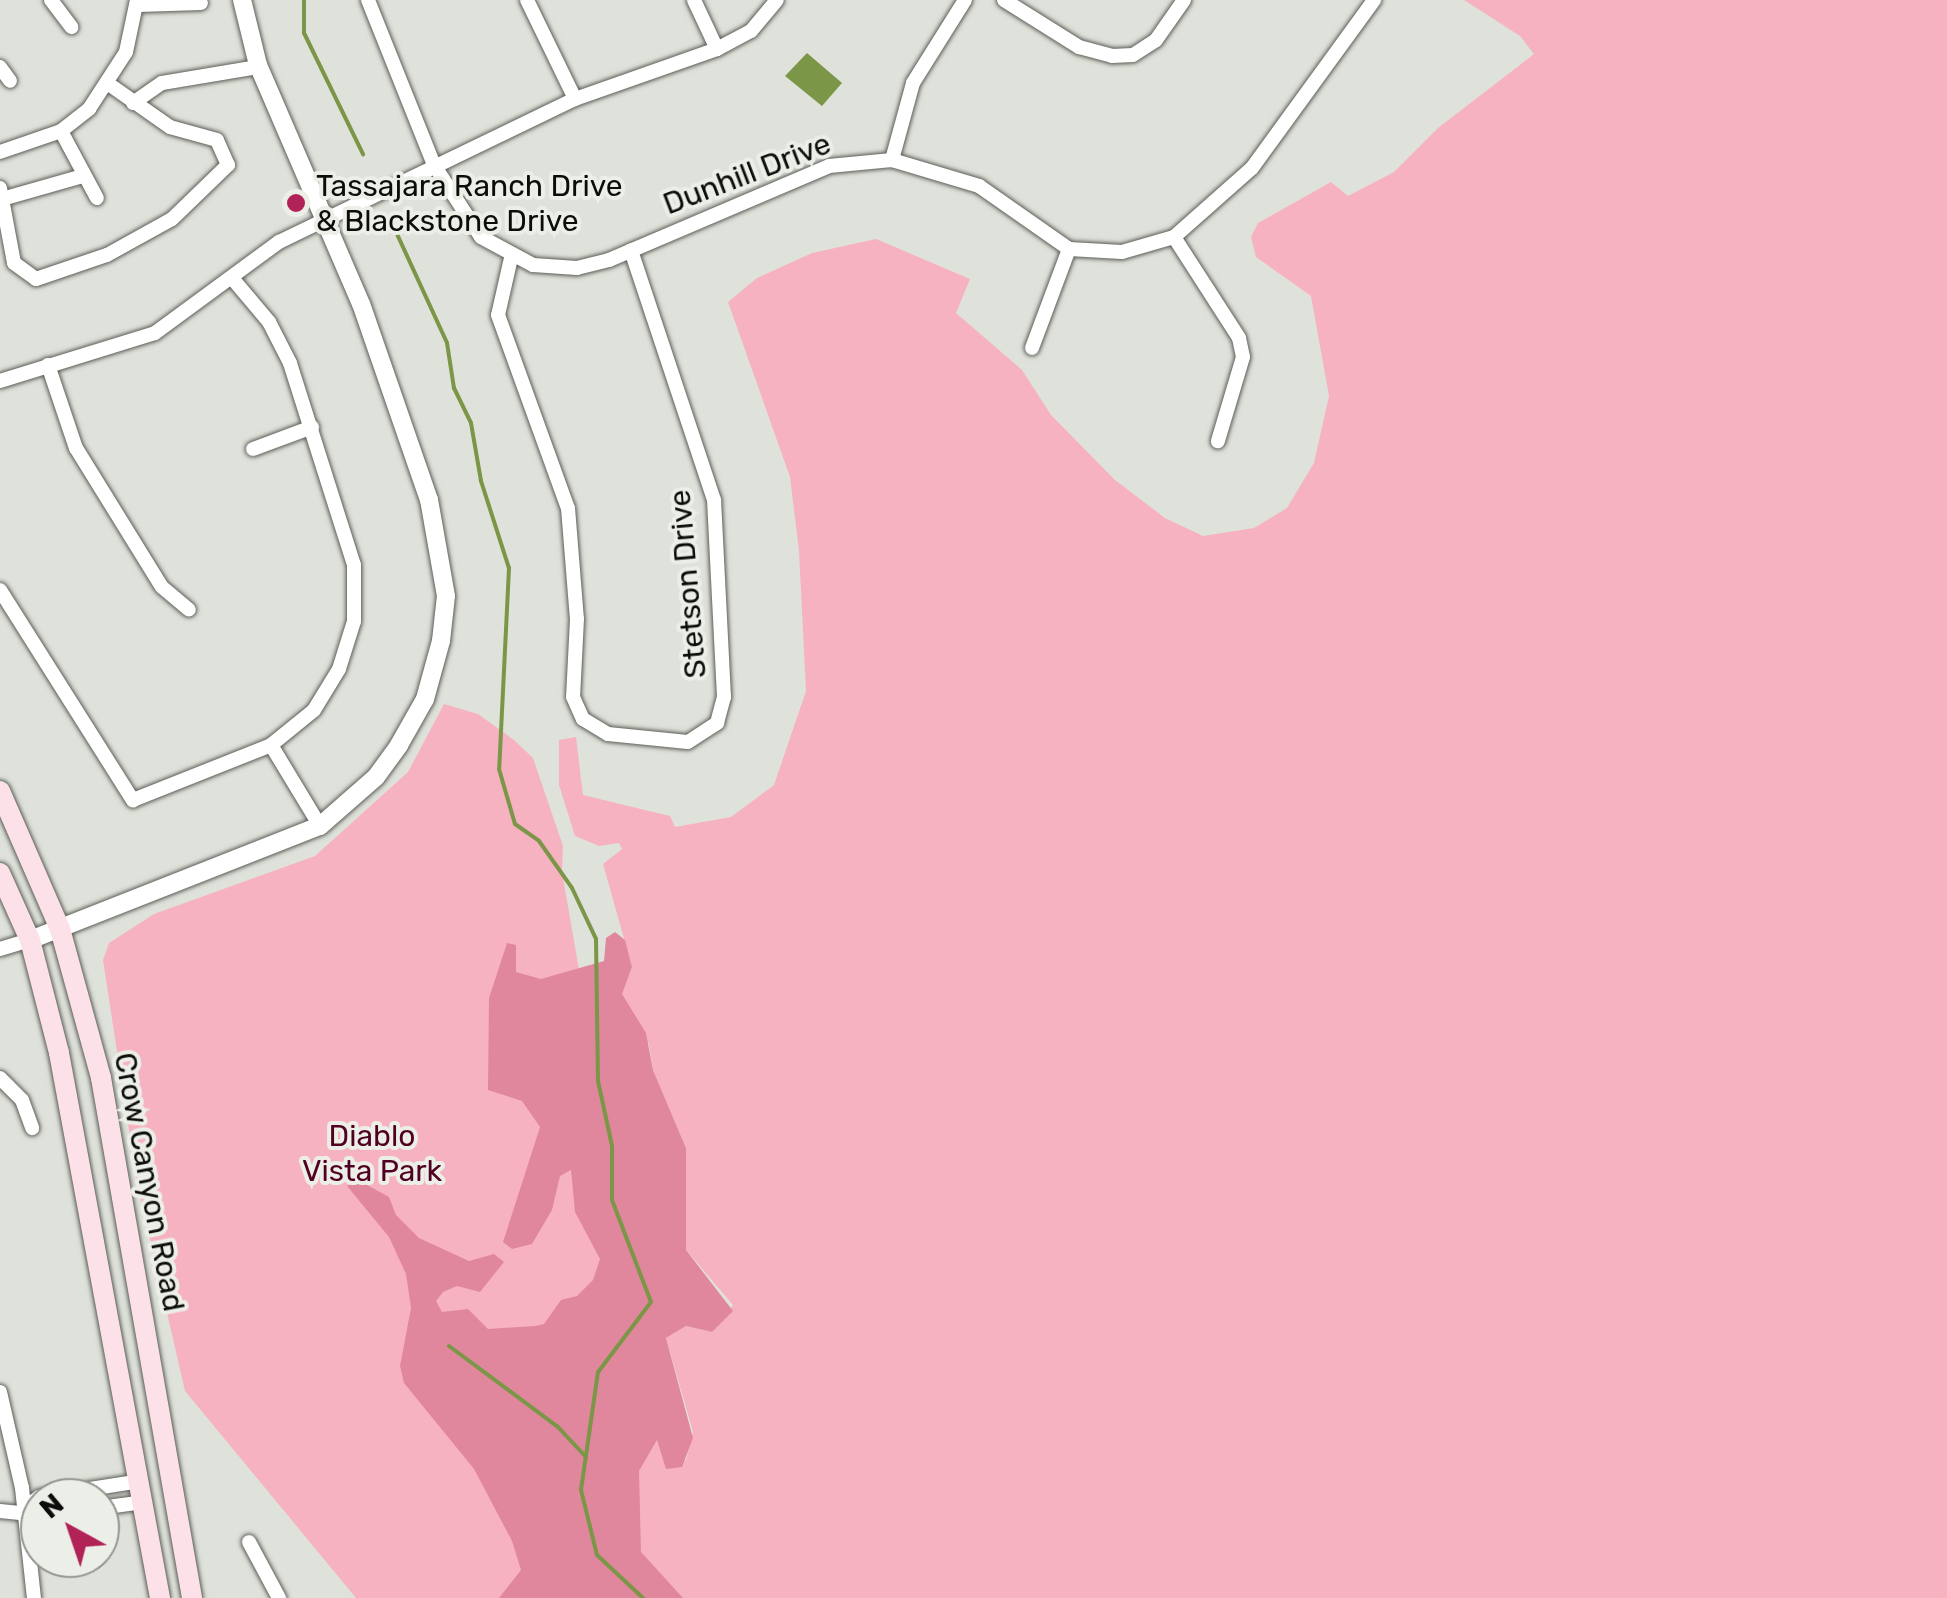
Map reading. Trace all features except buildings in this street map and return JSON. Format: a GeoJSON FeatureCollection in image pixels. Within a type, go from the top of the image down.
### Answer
{"type":"FeatureCollection","features":[{"type":"Feature","properties":{"kind":"main road","name":"Crow Canyon Road"},"geometry":{"type":"LineString","coordinates":[[0,791],[60,929],[101,1078],[192,1598]]}},
{"type":"Feature","properties":{"kind":"main road","name":"Crow Canyon Road"},"geometry":{"type":"LineString","coordinates":[[0,873],[30,940],[71,1111],[160,1598]]}},
{"type":"Feature","properties":{"kind":"street"},"geometry":{"type":"LineString","coordinates":[[51,0],[71,27]]}},
{"type":"Feature","properties":{"kind":"street"},"geometry":{"type":"LineString","coordinates":[[0,949],[320,826],[376,777],[425,699],[446,596],[423,482],[361,304],[258,67],[242,0]]}},
{"type":"Feature","properties":{"kind":"street"},"geometry":{"type":"LineString","coordinates":[[368,0],[434,165],[481,236],[511,258]]}},
{"type":"Feature","properties":{"kind":"street"},"geometry":{"type":"LineString","coordinates":[[526,0],[574,99]]}},
{"type":"Feature","properties":{"kind":"street"},"geometry":{"type":"LineString","coordinates":[[694,0],[716,49]]}},
{"type":"Feature","properties":{"kind":"street"},"geometry":{"type":"LineString","coordinates":[[0,381],[155,332],[280,242],[574,99],[716,49],[751,31],[777,0]]}},
{"type":"Feature","properties":{"kind":"street"},"geometry":{"type":"LineString","coordinates":[[892,160],[912,83],[965,0]]}},
{"type":"Feature","properties":{"kind":"street"},"geometry":{"type":"LineString","coordinates":[[1004,0],[1079,47],[1112,56],[1133,54],[1156,40],[1184,0]]}},
{"type":"Feature","properties":{"kind":"street"},"geometry":{"type":"LineString","coordinates":[[1032,348],[1069,249],[1122,252],[1174,237],[1262,156],[1374,0]]}},
{"type":"Feature","properties":{"kind":"street"},"geometry":{"type":"LineString","coordinates":[[0,152],[61,131],[110,85],[137,2],[201,3]]}},
{"type":"Feature","properties":{"kind":"street"},"geometry":{"type":"LineString","coordinates":[[133,104],[162,82],[258,67]]}},
{"type":"Feature","properties":{"kind":"street"},"geometry":{"type":"LineString","coordinates":[[0,68],[10,81]]}},
{"type":"Feature","properties":{"kind":"street"},"geometry":{"type":"LineString","coordinates":[[83,176],[1,194],[14,263],[36,279],[107,255],[172,218],[228,165],[227,154],[217,140],[170,127],[110,85]]}},
{"type":"Feature","properties":{"kind":"street"},"geometry":{"type":"LineString","coordinates":[[61,131],[97,198]]}},
{"type":"Feature","properties":{"kind":"street","name":"Dunhill Drive"},"geometry":{"type":"LineString","coordinates":[[511,258],[577,268],[630,250],[828,166],[892,160],[979,186],[1069,249]]}},
{"type":"Feature","properties":{"kind":"street"},"geometry":{"type":"LineString","coordinates":[[1174,237],[1239,338],[1243,357],[1218,441]]}},
{"type":"Feature","properties":{"kind":"street","name":"Stetson Drive"},"geometry":{"type":"LineString","coordinates":[[511,258],[498,315],[568,508],[578,619],[573,697],[583,719],[608,734],[688,742],[717,724],[724,696],[714,500],[630,250]]}},
{"type":"Feature","properties":{"kind":"street"},"geometry":{"type":"LineString","coordinates":[[0,590],[132,800],[271,745],[314,710],[339,669],[354,621],[354,566],[312,427],[268,322],[232,278]]}},
{"type":"Feature","properties":{"kind":"street"},"geometry":{"type":"LineString","coordinates":[[48,366],[76,448],[162,587],[189,610]]}},
{"type":"Feature","properties":{"kind":"street"},"geometry":{"type":"LineString","coordinates":[[253,449],[312,427]]}},
{"type":"Feature","properties":{"kind":"street"},"geometry":{"type":"LineString","coordinates":[[271,745],[320,826]]}},
{"type":"Feature","properties":{"kind":"street"},"geometry":{"type":"LineString","coordinates":[[0,1078],[22,1100],[32,1128]]}},
{"type":"Feature","properties":{"kind":"street"},"geometry":{"type":"LineString","coordinates":[[0,1392],[20,1489]]}},
{"type":"Feature","properties":{"kind":"street"},"geometry":{"type":"LineString","coordinates":[[120,1500],[142,1491]]}},
{"type":"Feature","properties":{"kind":"street"},"geometry":{"type":"LineString","coordinates":[[120,1492],[142,1491]]}},
{"type":"Feature","properties":{"kind":"street"},"geometry":{"type":"LineString","coordinates":[[249,1542],[266,1564],[279,1598]]}},
{"type":"Feature","properties":{"kind":"green space","name":"Diablo Vista Park"},"geometry":{"type":"Polygon","coordinates":[[[1464,0],[1947,0],[1947,1598],[356,1598],[185,1391],[137,1182],[103,960],[109,943],[154,914],[315,856],[408,772],[444,704],[478,714],[514,740],[533,758],[563,846],[562,872],[666,1468],[686,1460],[693,1432],[666,1338],[686,1326],[712,1332],[733,1305],[686,1250],[686,1148],[653,1070],[649,1045],[621,993],[632,967],[603,864],[622,849],[619,843],[599,846],[575,836],[559,785],[559,740],[576,737],[583,795],[670,816],[675,827],[731,817],[774,785],[806,691],[799,551],[790,477],[728,302],[757,278],[812,253],[876,239],[970,279],[956,313],[1022,370],[1051,415],[1115,480],[1165,518],[1203,536],[1254,528],[1287,508],[1314,463],[1329,396],[1311,296],[1256,257],[1251,237],[1258,223],[1331,182],[1348,196],[1394,172],[1438,128],[1534,54],[1520,36],[1464,0]]]}},
{"type":"Feature","properties":{"kind":"shaded area"},"geometry":{"type":"Polygon","coordinates":[[[807,53],[842,83],[822,106],[785,76],[807,53]]]}},
{"type":"Feature","properties":{"kind":"shaded area"},"geometry":{"type":"Polygon","coordinates":[[[615,932],[625,940],[632,967],[622,994],[646,1033],[653,1070],[686,1148],[686,1250],[733,1311],[712,1332],[686,1326],[666,1338],[693,1438],[682,1467],[666,1469],[657,1440],[639,1471],[641,1552],[683,1598],[499,1598],[521,1570],[512,1541],[474,1469],[404,1383],[400,1366],[411,1308],[406,1274],[389,1237],[347,1186],[358,1180],[389,1197],[396,1215],[419,1238],[469,1261],[494,1254],[504,1262],[480,1292],[457,1286],[443,1292],[436,1301],[442,1312],[468,1309],[488,1329],[535,1326],[544,1324],[561,1300],[577,1296],[593,1280],[600,1259],[575,1212],[571,1170],[560,1176],[552,1210],[532,1244],[512,1249],[503,1242],[540,1127],[522,1101],[488,1090],[489,998],[507,943],[516,945],[516,972],[541,979],[604,961],[606,938],[615,932]]]}},
{"type":"Feature","properties":{"kind":"waterway"},"geometry":{"type":"LineString","coordinates":[[304,0],[304,33],[363,154]]}},
{"type":"Feature","properties":{"kind":"waterway"},"geometry":{"type":"LineString","coordinates":[[391,221],[447,343],[454,388],[471,423],[481,481],[509,568],[499,769],[515,824],[539,841],[572,888],[596,939],[598,1081],[612,1146],[612,1200],[651,1302],[598,1372],[581,1490],[597,1555],[643,1598]]}},
{"type":"Feature","properties":{"kind":"waterway"},"geometry":{"type":"LineString","coordinates":[[449,1346],[558,1427],[585,1456]]}},
{"type":"Feature","properties":{"kind":"place","name":"Tassajara Ranch Drive & Blackstone Drive"},"geometry":{"type":"Point","coordinates":[296,203]}}]}
